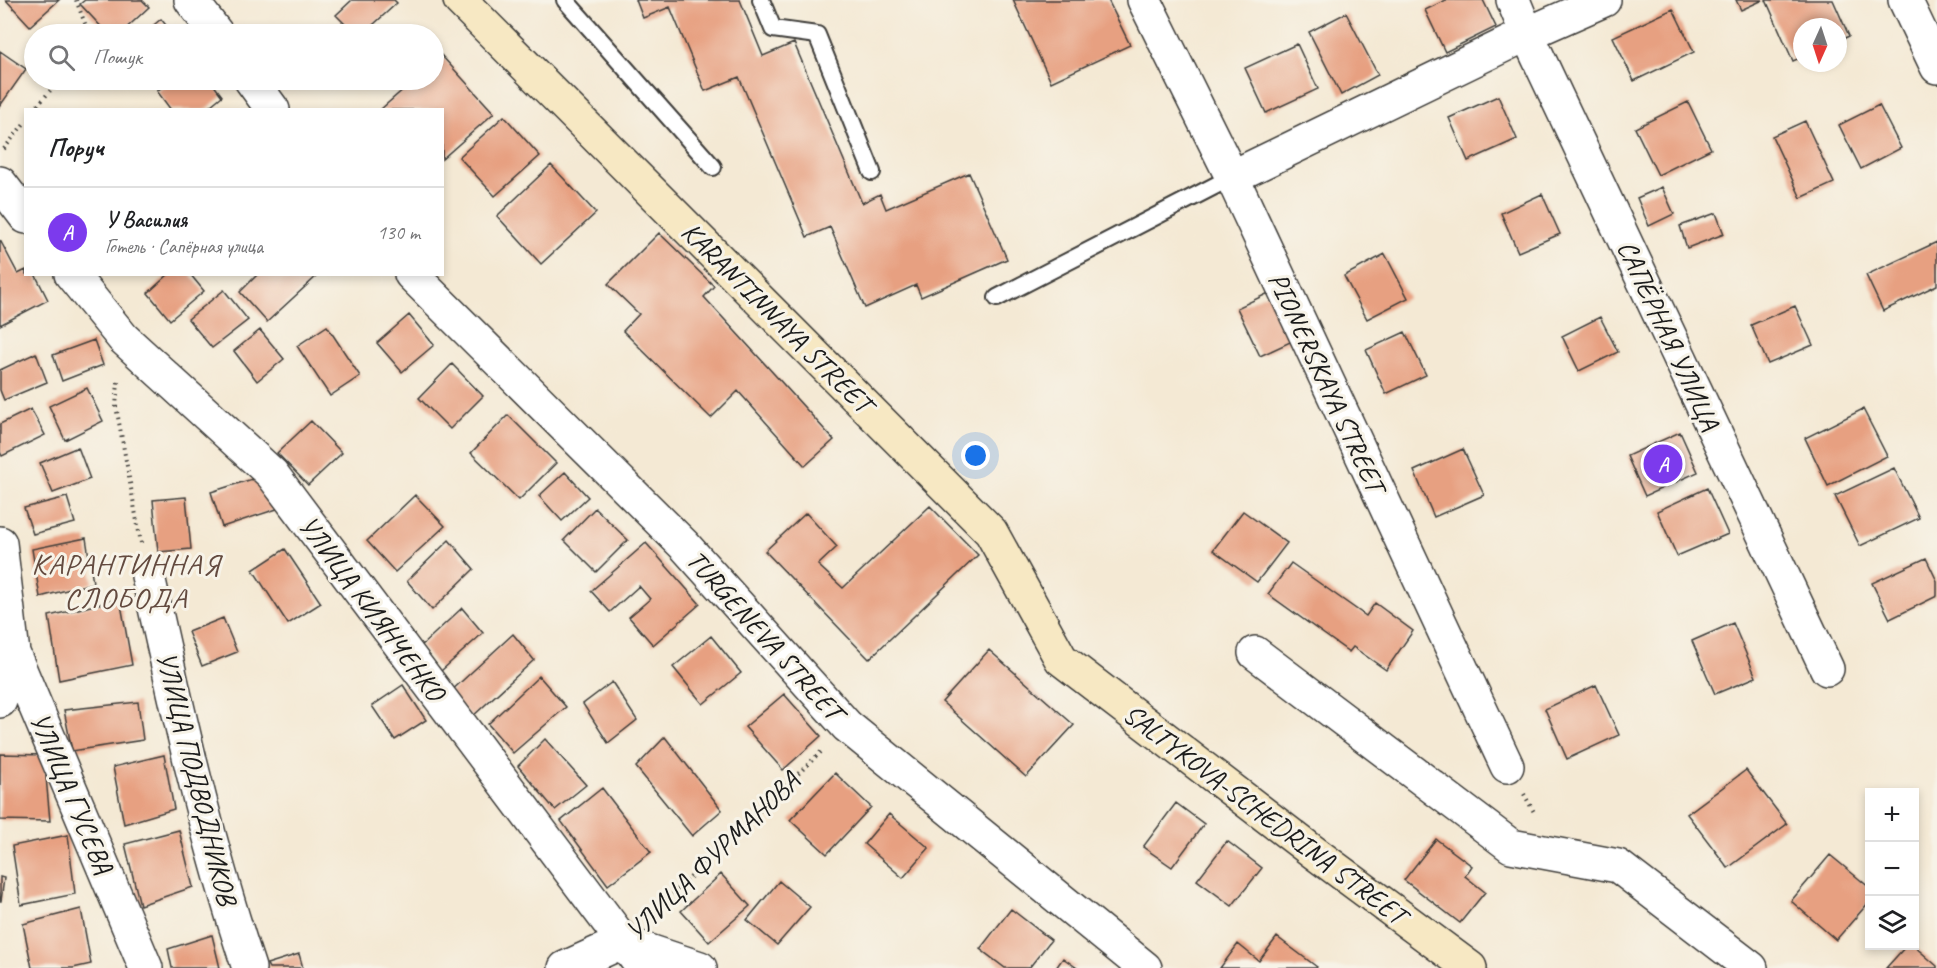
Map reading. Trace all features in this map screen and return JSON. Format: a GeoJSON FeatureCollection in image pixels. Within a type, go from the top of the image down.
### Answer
{"type":"FeatureCollection","features":[{"type":"Feature","properties":{"kind":"main road","name":"KARANTINNAYA STREET"},"geometry":{"type":"LineString","coordinates":[[460,0],[991,532],[1061,659]]}},
{"type":"Feature","properties":{"kind":"main road","name":"SALTYKOVA-SCHEDRINA STREET"},"geometry":{"type":"LineString","coordinates":[[1061,659],[1312,851],[1470,968]]}},
{"type":"Feature","properties":{"kind":"street"},"geometry":{"type":"LineString","coordinates":[[190,0],[209,24]]}},
{"type":"Feature","properties":{"kind":"street","name":"PIONERSKAYA STREET"},"geometry":{"type":"LineString","coordinates":[[1144,0],[1232,177],[1507,766]]}},
{"type":"Feature","properties":{"kind":"street","name":"САПЁРНАЯ УЛИЦА"},"geometry":{"type":"LineString","coordinates":[[1513,0],[1827,669]]}},
{"type":"Feature","properties":{"kind":"street"},"geometry":{"type":"LineString","coordinates":[[1232,177],[1527,34],[1604,0]]}},
{"type":"Feature","properties":{"kind":"street"},"geometry":{"type":"LineString","coordinates":[[1905,0],[1937,67]]}},
{"type":"Feature","properties":{"kind":"street"},"geometry":{"type":"LineString","coordinates":[[258,90],[272,108]]}},
{"type":"Feature","properties":{"kind":"street"},"geometry":{"type":"LineString","coordinates":[[0,183],[24,214]]}},
{"type":"Feature","properties":{"kind":"street","name":"УЛИЦА КИЯНЧЕНКО"},"geometry":{"type":"LineString","coordinates":[[73,276],[123,338],[272,474],[643,968]]}},
{"type":"Feature","properties":{"kind":"street","name":"TURGENEVA STREET"},"geometry":{"type":"LineString","coordinates":[[413,276],[684,545],[847,726],[1145,968]]}},
{"type":"Feature","properties":{"kind":"street","name":"УЛИЦА ГУСЕВА"},"geometry":{"type":"LineString","coordinates":[[0,543],[7,657],[146,968]]}},
{"type":"Feature","properties":{"kind":"street","name":"УЛИЦА ПОДВОДНИКОВ"},"geometry":{"type":"LineString","coordinates":[[148,576],[185,745],[237,934],[249,968]]}},
{"type":"Feature","properties":{"kind":"street"},"geometry":{"type":"LineString","coordinates":[[1255,653],[1511,846],[1618,866],[1751,968]]}},
{"type":"Feature","properties":{"kind":"street"},"geometry":{"type":"LineString","coordinates":[[0,701],[7,657]]}},
{"type":"Feature","properties":{"kind":"street"},"geometry":{"type":"LineString","coordinates":[[622,942],[700,968]]}},
{"type":"Feature","properties":{"kind":"street","name":"УЛИЦА ФУРМАНОВА"},"geometry":{"type":"LineString","coordinates":[[565,968],[622,942]]}},
{"type":"Feature","properties":{"kind":"lane"},"geometry":{"type":"LineString","coordinates":[[566,0],[714,166]]}},
{"type":"Feature","properties":{"kind":"lane"},"geometry":{"type":"LineString","coordinates":[[761,0],[773,29],[817,35],[872,172]]}},
{"type":"Feature","properties":{"kind":"lane"},"geometry":{"type":"LineString","coordinates":[[997,298],[1232,177]]}},
{"type":"Feature","properties":{"kind":"path"},"geometry":{"type":"LineString","coordinates":[[76,0],[85,24]]}},
{"type":"Feature","properties":{"kind":"path"},"geometry":{"type":"LineString","coordinates":[[36,108],[51,90]]}},
{"type":"Feature","properties":{"kind":"path"},"geometry":{"type":"LineString","coordinates":[[0,155],[24,124]]}},
{"type":"Feature","properties":{"kind":"path"},"geometry":{"type":"LineString","coordinates":[[123,338],[116,406],[148,576]]}},
{"type":"Feature","properties":{"kind":"path","name":"УЛИЦА ФУРМАНОВА"},"geometry":{"type":"LineString","coordinates":[[622,942],[847,726]]}},
{"type":"Feature","properties":{"kind":"path"},"geometry":{"type":"LineString","coordinates":[[1507,766],[1561,855]]}},
{"type":"Feature","properties":{"kind":"building"},"geometry":{"type":"Polygon","coordinates":[[[6,0],[59,0],[32,24],[28,24],[6,0]]]}},
{"type":"Feature","properties":{"kind":"building"},"geometry":{"type":"Polygon","coordinates":[[[85,0],[142,0],[149,7],[131,24],[99,24],[80,4],[85,0]]]}},
{"type":"Feature","properties":{"kind":"building"},"geometry":{"type":"Polygon","coordinates":[[[352,0],[394,0],[397,3],[374,24],[345,24],[336,15],[352,0]]]}},
{"type":"Feature","properties":{"kind":"building"},"geometry":{"type":"Polygon","coordinates":[[[636,0],[740,0],[763,56],[794,43],[862,203],[880,194],[886,209],[969,173],[1007,259],[921,297],[916,285],[865,308],[830,227],[807,237],[739,77],[705,91],[670,7],[643,18],[636,0]]]}},
{"type":"Feature","properties":{"kind":"building"},"geometry":{"type":"Polygon","coordinates":[[[1013,0],[1108,0],[1130,45],[1051,82],[1013,0]]]}},
{"type":"Feature","properties":{"kind":"building"},"geometry":{"type":"Polygon","coordinates":[[[1446,0],[1483,0],[1496,27],[1445,52],[1425,10],[1446,0]]]}},
{"type":"Feature","properties":{"kind":"building"},"geometry":{"type":"Polygon","coordinates":[[[1736,0],[1763,0],[1741,10],[1736,0]]]}},
{"type":"Feature","properties":{"kind":"building"},"geometry":{"type":"Polygon","coordinates":[[[1766,0],[1833,0],[1841,18],[1793,18],[1793,61],[1766,0]]]}},
{"type":"Feature","properties":{"kind":"building"},"geometry":{"type":"Polygon","coordinates":[[[1673,9],[1694,52],[1634,81],[1613,37],[1673,9]]]}},
{"type":"Feature","properties":{"kind":"building"},"geometry":{"type":"Polygon","coordinates":[[[1346,13],[1378,75],[1341,95],[1309,32],[1346,13]]]}},
{"type":"Feature","properties":{"kind":"building"},"geometry":{"type":"Polygon","coordinates":[[[161,19],[165,24],[155,24],[161,19]]]}},
{"type":"Feature","properties":{"kind":"building"},"geometry":{"type":"Polygon","coordinates":[[[1297,44],[1318,89],[1266,113],[1245,68],[1297,44]]]}},
{"type":"Feature","properties":{"kind":"building"},"geometry":{"type":"Polygon","coordinates":[[[0,51],[24,68],[24,72],[0,106],[0,51]]]}},
{"type":"Feature","properties":{"kind":"building"},"geometry":{"type":"Polygon","coordinates":[[[444,58],[494,113],[444,157],[444,108],[382,108],[403,90],[444,90],[444,58]]]}},
{"type":"Feature","properties":{"kind":"building"},"geometry":{"type":"Polygon","coordinates":[[[218,90],[222,96],[207,108],[170,108],[157,91],[218,90]]]}},
{"type":"Feature","properties":{"kind":"building"},"geometry":{"type":"Polygon","coordinates":[[[1498,96],[1517,139],[1468,161],[1449,118],[1498,96]]]}},
{"type":"Feature","properties":{"kind":"building"},"geometry":{"type":"Polygon","coordinates":[[[1688,102],[1711,149],[1658,175],[1635,128],[1688,102]]]}},
{"type":"Feature","properties":{"kind":"building"},"geometry":{"type":"Polygon","coordinates":[[[1879,105],[1901,148],[1861,169],[1839,125],[1879,105]]]}},
{"type":"Feature","properties":{"kind":"building"},"geometry":{"type":"Polygon","coordinates":[[[504,116],[540,156],[495,196],[459,157],[504,116]]]}},
{"type":"Feature","properties":{"kind":"building"},"geometry":{"type":"Polygon","coordinates":[[[1805,121],[1834,183],[1801,198],[1772,136],[1805,121]]]}},
{"type":"Feature","properties":{"kind":"building"},"geometry":{"type":"Polygon","coordinates":[[[551,165],[596,213],[541,264],[497,216],[551,165]]]}},
{"type":"Feature","properties":{"kind":"building"},"geometry":{"type":"Polygon","coordinates":[[[1662,187],[1674,214],[1649,226],[1637,198],[1662,187]]]}},
{"type":"Feature","properties":{"kind":"building"},"geometry":{"type":"Polygon","coordinates":[[[1542,194],[1560,234],[1518,252],[1501,213],[1542,194]]]}},
{"type":"Feature","properties":{"kind":"building"},"geometry":{"type":"Polygon","coordinates":[[[1716,213],[1724,234],[1687,248],[1680,226],[1716,213]]]}},
{"type":"Feature","properties":{"kind":"building"},"geometry":{"type":"Polygon","coordinates":[[[659,233],[714,286],[704,297],[834,440],[805,466],[738,391],[711,418],[623,331],[639,314],[608,284],[659,233]]]}},
{"type":"Feature","properties":{"kind":"building"},"geometry":{"type":"Polygon","coordinates":[[[0,240],[18,274],[24,271],[24,276],[36,276],[48,300],[0,325],[0,240]]]}},
{"type":"Feature","properties":{"kind":"building"},"geometry":{"type":"Polygon","coordinates":[[[1937,242],[1937,285],[1883,311],[1866,275],[1937,242]]]}},
{"type":"Feature","properties":{"kind":"building"},"geometry":{"type":"Polygon","coordinates":[[[1385,254],[1408,298],[1367,319],[1344,276],[1385,254]]]}},
{"type":"Feature","properties":{"kind":"building"},"geometry":{"type":"Polygon","coordinates":[[[167,276],[192,276],[204,291],[170,320],[148,293],[167,276]]]}},
{"type":"Feature","properties":{"kind":"building"},"geometry":{"type":"Polygon","coordinates":[[[256,276],[317,276],[267,322],[240,292],[256,276]]]}},
{"type":"Feature","properties":{"kind":"building"},"geometry":{"type":"Polygon","coordinates":[[[224,290],[248,320],[212,348],[188,319],[224,290]]]}},
{"type":"Feature","properties":{"kind":"building"},"geometry":{"type":"Polygon","coordinates":[[[1275,290],[1299,338],[1260,356],[1237,308],[1275,290]]]}},
{"type":"Feature","properties":{"kind":"building"},"geometry":{"type":"Polygon","coordinates":[[[1795,306],[1813,345],[1768,364],[1751,325],[1795,306]]]}},
{"type":"Feature","properties":{"kind":"building"},"geometry":{"type":"Polygon","coordinates":[[[409,315],[434,345],[402,372],[377,343],[409,315]]]}},
{"type":"Feature","properties":{"kind":"building"},"geometry":{"type":"Polygon","coordinates":[[[1600,317],[1618,352],[1579,371],[1562,336],[1600,317]]]}},
{"type":"Feature","properties":{"kind":"building"},"geometry":{"type":"Polygon","coordinates":[[[327,326],[360,376],[330,396],[297,346],[327,326]]]}},
{"type":"Feature","properties":{"kind":"building"},"geometry":{"type":"Polygon","coordinates":[[[260,330],[284,359],[257,381],[234,351],[260,330]]]}},
{"type":"Feature","properties":{"kind":"building"},"geometry":{"type":"Polygon","coordinates":[[[1405,332],[1426,375],[1386,394],[1366,350],[1405,332]]]}},
{"type":"Feature","properties":{"kind":"building"},"geometry":{"type":"Polygon","coordinates":[[[94,340],[103,365],[62,381],[53,355],[94,340]]]}},
{"type":"Feature","properties":{"kind":"building"},"geometry":{"type":"Polygon","coordinates":[[[36,353],[47,382],[4,400],[0,390],[0,370],[36,353]]]}},
{"type":"Feature","properties":{"kind":"building"},"geometry":{"type":"Polygon","coordinates":[[[452,364],[483,396],[450,429],[419,398],[452,364]]]}},
{"type":"Feature","properties":{"kind":"building"},"geometry":{"type":"Polygon","coordinates":[[[87,388],[103,421],[65,440],[49,406],[87,388]]]}},
{"type":"Feature","properties":{"kind":"building"},"geometry":{"type":"Polygon","coordinates":[[[31,409],[45,435],[2,456],[0,424],[31,409]]]}},
{"type":"Feature","properties":{"kind":"building"},"geometry":{"type":"Polygon","coordinates":[[[1863,409],[1887,456],[1828,486],[1805,438],[1863,409]]]}},
{"type":"Feature","properties":{"kind":"building"},"geometry":{"type":"Polygon","coordinates":[[[508,415],[556,463],[519,500],[471,453],[508,415]]]}},
{"type":"Feature","properties":{"kind":"building"},"geometry":{"type":"Polygon","coordinates":[[[311,421],[342,453],[308,485],[277,453],[311,421]]]}},
{"type":"Feature","properties":{"kind":"building"},"geometry":{"type":"Polygon","coordinates":[[[1680,432],[1698,472],[1645,496],[1627,456],[1680,432]]]}},
{"type":"Feature","properties":{"kind":"building"},"geometry":{"type":"Polygon","coordinates":[[[78,447],[90,479],[53,493],[40,463],[78,447]]]}},
{"type":"Feature","properties":{"kind":"building"},"geometry":{"type":"Polygon","coordinates":[[[1463,449],[1484,495],[1434,517],[1414,471],[1463,449]]]}},
{"type":"Feature","properties":{"kind":"building"},"geometry":{"type":"Polygon","coordinates":[[[1894,468],[1919,518],[1860,546],[1835,496],[1894,468]]]}},
{"type":"Feature","properties":{"kind":"building"},"geometry":{"type":"Polygon","coordinates":[[[565,472],[588,497],[562,521],[539,496],[565,472]]]}},
{"type":"Feature","properties":{"kind":"building"},"geometry":{"type":"Polygon","coordinates":[[[265,475],[277,509],[222,527],[211,492],[265,475]]]}},
{"type":"Feature","properties":{"kind":"building"},"geometry":{"type":"Polygon","coordinates":[[[1707,488],[1728,534],[1677,556],[1657,511],[1707,488]]]}},
{"type":"Feature","properties":{"kind":"building"},"geometry":{"type":"Polygon","coordinates":[[[415,495],[445,526],[395,572],[367,541],[415,495]]]}},
{"type":"Feature","properties":{"kind":"building"},"geometry":{"type":"Polygon","coordinates":[[[67,497],[75,523],[33,534],[24,508],[67,497]]]}},
{"type":"Feature","properties":{"kind":"building"},"geometry":{"type":"Polygon","coordinates":[[[186,497],[191,549],[158,552],[153,500],[186,497]]]}},
{"type":"Feature","properties":{"kind":"building"},"geometry":{"type":"Polygon","coordinates":[[[930,506],[978,555],[869,659],[765,551],[806,513],[837,547],[818,565],[843,588],[930,506]]]}},
{"type":"Feature","properties":{"kind":"building"},"geometry":{"type":"Polygon","coordinates":[[[595,508],[628,540],[596,572],[564,540],[595,508]]]}},
{"type":"Feature","properties":{"kind":"building"},"geometry":{"type":"Polygon","coordinates":[[[1243,511],[1287,543],[1257,582],[1213,550],[1243,511]]]}},
{"type":"Feature","properties":{"kind":"building"},"geometry":{"type":"Polygon","coordinates":[[[86,538],[93,583],[40,597],[32,549],[86,538]]]}},
{"type":"Feature","properties":{"kind":"building"},"geometry":{"type":"Polygon","coordinates":[[[449,540],[474,569],[432,610],[407,581],[449,540]]]}},
{"type":"Feature","properties":{"kind":"building"},"geometry":{"type":"Polygon","coordinates":[[[646,543],[700,604],[653,645],[629,617],[650,599],[639,586],[610,612],[591,591],[646,543]]]}},
{"type":"Feature","properties":{"kind":"building"},"geometry":{"type":"Polygon","coordinates":[[[285,549],[321,603],[288,624],[253,570],[285,549]]]}},
{"type":"Feature","properties":{"kind":"building"},"geometry":{"type":"Polygon","coordinates":[[[1926,558],[1937,581],[1937,596],[1890,619],[1872,583],[1926,558]]]}},
{"type":"Feature","properties":{"kind":"building"},"geometry":{"type":"Polygon","coordinates":[[[1291,563],[1366,616],[1375,603],[1413,631],[1386,670],[1353,647],[1349,652],[1268,594],[1291,563]]]}},
{"type":"Feature","properties":{"kind":"building"},"geometry":{"type":"Polygon","coordinates":[[[120,599],[132,665],[59,680],[49,616],[120,599]]]}},
{"type":"Feature","properties":{"kind":"building"},"geometry":{"type":"Polygon","coordinates":[[[462,608],[483,633],[441,671],[421,646],[462,608]]]}},
{"type":"Feature","properties":{"kind":"building"},"geometry":{"type":"Polygon","coordinates":[[[223,618],[237,652],[202,666],[188,632],[223,618]]]}},
{"type":"Feature","properties":{"kind":"building"},"geometry":{"type":"Polygon","coordinates":[[[1733,623],[1756,677],[1715,694],[1692,641],[1733,623]]]}},
{"type":"Feature","properties":{"kind":"building"},"geometry":{"type":"Polygon","coordinates":[[[513,634],[534,660],[472,717],[449,693],[513,634]]]}},
{"type":"Feature","properties":{"kind":"building"},"geometry":{"type":"Polygon","coordinates":[[[711,636],[741,673],[703,704],[673,667],[711,636]]]}},
{"type":"Feature","properties":{"kind":"building"},"geometry":{"type":"Polygon","coordinates":[[[989,650],[1074,725],[1026,777],[942,702],[989,650]]]}},
{"type":"Feature","properties":{"kind":"building"},"geometry":{"type":"Polygon","coordinates":[[[539,676],[566,707],[513,753],[488,724],[539,676]]]}},
{"type":"Feature","properties":{"kind":"building"},"geometry":{"type":"Polygon","coordinates":[[[612,682],[637,720],[608,743],[583,704],[612,682]]]}},
{"type":"Feature","properties":{"kind":"building"},"geometry":{"type":"Polygon","coordinates":[[[403,685],[426,720],[395,740],[372,706],[403,685]]]}},
{"type":"Feature","properties":{"kind":"building"},"geometry":{"type":"Polygon","coordinates":[[[1596,685],[1619,735],[1567,759],[1545,709],[1596,685]]]}},
{"type":"Feature","properties":{"kind":"building"},"geometry":{"type":"Polygon","coordinates":[[[784,694],[821,736],[783,770],[745,727],[784,694]]]}},
{"type":"Feature","properties":{"kind":"building"},"geometry":{"type":"Polygon","coordinates":[[[138,702],[143,740],[72,751],[64,710],[138,702]]]}},
{"type":"Feature","properties":{"kind":"building"},"geometry":{"type":"Polygon","coordinates":[[[665,737],[722,810],[692,836],[636,767],[665,737]]]}},
{"type":"Feature","properties":{"kind":"building"},"geometry":{"type":"Polygon","coordinates":[[[545,739],[586,785],[555,810],[518,766],[545,739]]]}},
{"type":"Feature","properties":{"kind":"building"},"geometry":{"type":"Polygon","coordinates":[[[0,754],[44,755],[50,821],[0,820],[0,754]]]}},
{"type":"Feature","properties":{"kind":"building"},"geometry":{"type":"Polygon","coordinates":[[[164,755],[174,809],[124,824],[113,767],[164,755]]]}},
{"type":"Feature","properties":{"kind":"building"},"geometry":{"type":"Polygon","coordinates":[[[1746,770],[1787,824],[1728,868],[1687,814],[1746,770]]]}},
{"type":"Feature","properties":{"kind":"building"},"geometry":{"type":"Polygon","coordinates":[[[835,773],[871,807],[827,854],[790,820],[835,773]]]}},
{"type":"Feature","properties":{"kind":"building"},"geometry":{"type":"Polygon","coordinates":[[[602,788],[651,852],[608,885],[561,821],[602,788]]]}},
{"type":"Feature","properties":{"kind":"building"},"geometry":{"type":"Polygon","coordinates":[[[1176,803],[1204,824],[1172,867],[1143,847],[1176,803]]]}},
{"type":"Feature","properties":{"kind":"building"},"geometry":{"type":"Polygon","coordinates":[[[889,814],[929,848],[903,878],[864,844],[889,814]]]}},
{"type":"Feature","properties":{"kind":"building"},"geometry":{"type":"Polygon","coordinates":[[[179,830],[193,887],[140,905],[125,844],[179,830]]]}},
{"type":"Feature","properties":{"kind":"building"},"geometry":{"type":"Polygon","coordinates":[[[68,835],[75,894],[21,905],[12,846],[68,835]]]}},
{"type":"Feature","properties":{"kind":"building"},"geometry":{"type":"Polygon","coordinates":[[[1436,839],[1472,866],[1465,876],[1485,892],[1460,923],[1404,880],[1436,839]]]}},
{"type":"Feature","properties":{"kind":"building"},"geometry":{"type":"Polygon","coordinates":[[[1227,841],[1262,868],[1232,906],[1197,880],[1227,841]]]}},
{"type":"Feature","properties":{"kind":"building"},"geometry":{"type":"Polygon","coordinates":[[[1830,855],[1865,884],[1865,907],[1836,940],[1791,901],[1830,855]]]}},
{"type":"Feature","properties":{"kind":"building"},"geometry":{"type":"Polygon","coordinates":[[[721,874],[750,906],[709,942],[681,911],[721,874]]]}},
{"type":"Feature","properties":{"kind":"building"},"geometry":{"type":"Polygon","coordinates":[[[0,877],[4,878],[1,901],[0,901],[0,877]]]}},
{"type":"Feature","properties":{"kind":"building"},"geometry":{"type":"Polygon","coordinates":[[[779,881],[810,907],[777,945],[747,920],[779,881]]]}},
{"type":"Feature","properties":{"kind":"building"},"geometry":{"type":"Polygon","coordinates":[[[81,909],[91,964],[73,968],[32,968],[23,924],[81,909]]]}},
{"type":"Feature","properties":{"kind":"building"},"geometry":{"type":"Polygon","coordinates":[[[1011,909],[1051,940],[1029,968],[1005,968],[980,949],[1011,909]]]}},
{"type":"Feature","properties":{"kind":"building"},"geometry":{"type":"Polygon","coordinates":[[[212,935],[220,968],[172,968],[168,949],[212,935]]]}},
{"type":"Feature","properties":{"kind":"building"},"geometry":{"type":"Polygon","coordinates":[[[1277,937],[1317,967],[1220,968],[1238,944],[1259,961],[1277,937]]]}},
{"type":"Feature","properties":{"kind":"building"},"geometry":{"type":"Polygon","coordinates":[[[1902,950],[1919,950],[1937,966],[1937,968],[1886,968],[1902,950]]]}},
{"type":"Feature","properties":{"kind":"building"},"geometry":{"type":"Polygon","coordinates":[[[299,954],[303,968],[269,968],[267,964],[299,954]]]}},
{"type":"Feature","properties":{"kind":"building"},"geometry":{"type":"Polygon","coordinates":[[[1063,958],[1077,968],[1056,968],[1063,958]]]}},
{"type":"Feature","properties":{"kind":"place","name":"У Василия"},"geometry":{"type":"Point","coordinates":[1663,464]}},
{"type":"Feature","properties":{"kind":"district","name":"КАРАНТИННАЯ СЛОБОДА"},"geometry":{"type":"Point","coordinates":[126,581]}}]}
